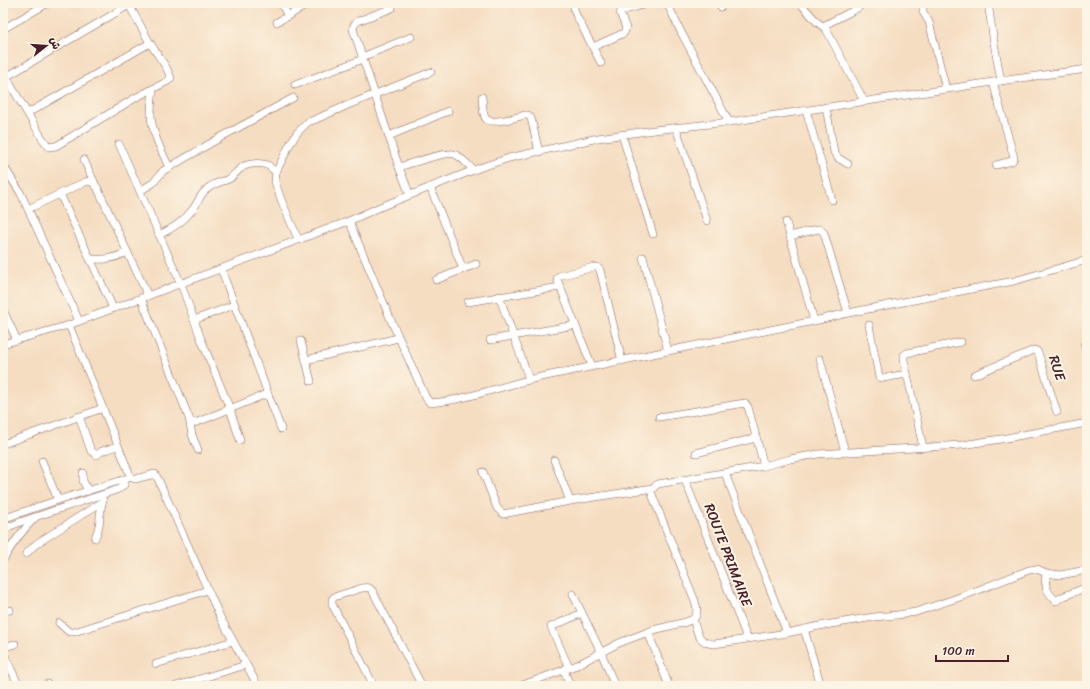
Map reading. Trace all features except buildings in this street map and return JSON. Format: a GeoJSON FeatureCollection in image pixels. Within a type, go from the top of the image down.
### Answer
{"type":"FeatureCollection","features":[{"type":"Feature","properties":{"kind":"street"},"geometry":{"type":"LineString","coordinates":[[3,29],[48,3]]}},
{"type":"Feature","properties":{"kind":"street"},"geometry":{"type":"LineString","coordinates":[[281,3],[288,16]]}},
{"type":"Feature","properties":{"kind":"street"},"geometry":{"type":"LineString","coordinates":[[277,22],[310,3]]}},
{"type":"Feature","properties":{"kind":"street"},"geometry":{"type":"LineString","coordinates":[[578,3],[574,6],[576,15],[601,63]]}},
{"type":"Feature","properties":{"kind":"street"},"geometry":{"type":"LineString","coordinates":[[593,47],[624,33],[626,28],[620,13],[622,11],[650,3]]}},
{"type":"Feature","properties":{"kind":"street"},"geometry":{"type":"LineString","coordinates":[[667,3],[729,122]]}},
{"type":"Feature","properties":{"kind":"street"},"geometry":{"type":"LineString","coordinates":[[800,3],[817,22],[826,29],[864,101]]}},
{"type":"Feature","properties":{"kind":"street"},"geometry":{"type":"LineString","coordinates":[[822,26],[858,8],[862,3]]}},
{"type":"Feature","properties":{"kind":"street"},"geometry":{"type":"LineString","coordinates":[[923,3],[924,12],[929,22],[946,89]]}},
{"type":"Feature","properties":{"kind":"street"},"geometry":{"type":"LineString","coordinates":[[988,3],[994,44],[997,81],[1014,158],[996,165]]}},
{"type":"Feature","properties":{"kind":"street"},"geometry":{"type":"LineString","coordinates":[[129,4],[150,42],[166,66],[171,78],[168,81],[134,98],[59,144],[48,147],[4,74],[129,4]]}},
{"type":"Feature","properties":{"kind":"street"},"geometry":{"type":"LineString","coordinates":[[392,8],[358,21],[354,25],[353,29],[399,167],[410,195]]}},
{"type":"Feature","properties":{"kind":"street"},"geometry":{"type":"LineString","coordinates":[[295,85],[410,38]]}},
{"type":"Feature","properties":{"kind":"street"},"geometry":{"type":"LineString","coordinates":[[28,113],[150,42]]}},
{"type":"Feature","properties":{"kind":"street"},"geometry":{"type":"LineString","coordinates":[[3,344],[69,325],[181,284],[349,221],[473,170],[510,158],[622,134],[729,122],[997,81],[1087,69]]}},
{"type":"Feature","properties":{"kind":"street"},"geometry":{"type":"LineString","coordinates":[[298,239],[275,182],[276,172],[290,144],[298,133],[303,127],[314,120],[431,72]]}},
{"type":"Feature","properties":{"kind":"street"},"geometry":{"type":"LineString","coordinates":[[153,89],[151,114],[152,122],[169,168]]}},
{"type":"Feature","properties":{"kind":"street"},"geometry":{"type":"LineString","coordinates":[[482,97],[484,115],[489,121],[498,121],[528,115],[531,118],[539,152]]}},
{"type":"Feature","properties":{"kind":"street"},"geometry":{"type":"LineString","coordinates":[[140,191],[153,183],[163,171],[223,136],[294,98]]}},
{"type":"Feature","properties":{"kind":"street"},"geometry":{"type":"LineString","coordinates":[[826,107],[834,152],[838,158],[848,164]]}},
{"type":"Feature","properties":{"kind":"street"},"geometry":{"type":"LineString","coordinates":[[806,110],[832,200]]}},
{"type":"Feature","properties":{"kind":"street"},"geometry":{"type":"LineString","coordinates":[[389,136],[448,111]]}},
{"type":"Feature","properties":{"kind":"street"},"geometry":{"type":"LineString","coordinates":[[676,128],[707,221]]}},
{"type":"Feature","properties":{"kind":"street"},"geometry":{"type":"LineString","coordinates":[[622,134],[653,234]]}},
{"type":"Feature","properties":{"kind":"street"},"geometry":{"type":"LineString","coordinates":[[119,144],[181,284],[230,409],[240,440]]}},
{"type":"Feature","properties":{"kind":"street"},"geometry":{"type":"LineString","coordinates":[[399,167],[452,153],[456,154],[473,170]]}},
{"type":"Feature","properties":{"kind":"street"},"geometry":{"type":"LineString","coordinates":[[84,160],[127,252],[189,418],[192,435],[198,450]]}},
{"type":"Feature","properties":{"kind":"street"},"geometry":{"type":"LineString","coordinates":[[159,235],[170,230],[194,209],[207,188],[230,178],[236,174],[240,168],[249,164],[260,164],[269,166],[276,172]]}},
{"type":"Feature","properties":{"kind":"street"},"geometry":{"type":"LineString","coordinates":[[3,165],[20,192],[79,321]]}},
{"type":"Feature","properties":{"kind":"street"},"geometry":{"type":"LineString","coordinates":[[28,209],[85,182],[91,181],[95,184]]}},
{"type":"Feature","properties":{"kind":"street"},"geometry":{"type":"LineString","coordinates":[[430,187],[462,269]]}},
{"type":"Feature","properties":{"kind":"street"},"geometry":{"type":"LineString","coordinates":[[60,194],[113,308]]}},
{"type":"Feature","properties":{"kind":"street"},"geometry":{"type":"LineString","coordinates":[[349,221],[398,338],[428,403],[459,398],[529,379],[622,361],[848,313],[1014,281],[1087,260]]}},
{"type":"Feature","properties":{"kind":"street"},"geometry":{"type":"LineString","coordinates":[[786,222],[814,321]]}},
{"type":"Feature","properties":{"kind":"street"},"geometry":{"type":"LineString","coordinates":[[790,236],[818,229],[822,230],[848,313]]}},
{"type":"Feature","properties":{"kind":"street"},"geometry":{"type":"LineString","coordinates":[[90,259],[115,258],[127,252]]}},
{"type":"Feature","properties":{"kind":"street"},"geometry":{"type":"LineString","coordinates":[[644,256],[668,351]]}},
{"type":"Feature","properties":{"kind":"street"},"geometry":{"type":"LineString","coordinates":[[436,280],[476,264]]}},
{"type":"Feature","properties":{"kind":"street"},"geometry":{"type":"LineString","coordinates":[[221,268],[281,429]]}},
{"type":"Feature","properties":{"kind":"street"},"geometry":{"type":"LineString","coordinates":[[592,366],[557,279],[559,276],[594,268],[599,268],[622,361]]}},
{"type":"Feature","properties":{"kind":"street"},"geometry":{"type":"LineString","coordinates":[[468,302],[560,287]]}},
{"type":"Feature","properties":{"kind":"street"},"geometry":{"type":"LineString","coordinates":[[499,296],[529,379]]}},
{"type":"Feature","properties":{"kind":"street"},"geometry":{"type":"LineString","coordinates":[[194,320],[234,305]]}},
{"type":"Feature","properties":{"kind":"street"},"geometry":{"type":"LineString","coordinates":[[3,310],[18,340]]}},
{"type":"Feature","properties":{"kind":"street"},"geometry":{"type":"LineString","coordinates":[[3,529],[119,490],[128,478],[118,446],[69,325]]}},
{"type":"Feature","properties":{"kind":"street"},"geometry":{"type":"LineString","coordinates":[[490,340],[575,325]]}},
{"type":"Feature","properties":{"kind":"street"},"geometry":{"type":"LineString","coordinates":[[869,325],[879,376],[883,378],[907,374]]}},
{"type":"Feature","properties":{"kind":"street"},"geometry":{"type":"LineString","coordinates":[[306,360],[398,338]]}},
{"type":"Feature","properties":{"kind":"street"},"geometry":{"type":"LineString","coordinates":[[300,341],[311,381]]}},
{"type":"Feature","properties":{"kind":"street"},"geometry":{"type":"LineString","coordinates":[[923,447],[904,355],[907,353],[961,342]]}},
{"type":"Feature","properties":{"kind":"street","name":"RUE"},"geometry":{"type":"LineString","coordinates":[[974,375],[1034,350],[1037,351],[1057,412]]}},
{"type":"Feature","properties":{"kind":"street"},"geometry":{"type":"LineString","coordinates":[[820,359],[845,452]]}},
{"type":"Feature","properties":{"kind":"street"},"geometry":{"type":"LineString","coordinates":[[189,418],[192,423],[197,422],[230,409],[266,394],[266,387]]}},
{"type":"Feature","properties":{"kind":"street"},"geometry":{"type":"LineString","coordinates":[[659,417],[745,403],[748,408],[764,466]]}},
{"type":"Feature","properties":{"kind":"street"},"geometry":{"type":"LineString","coordinates":[[3,444],[103,408]]}},
{"type":"Feature","properties":{"kind":"street"},"geometry":{"type":"LineString","coordinates":[[79,416],[91,451],[97,454],[118,446]]}},
{"type":"Feature","properties":{"kind":"street"},"geometry":{"type":"LineString","coordinates":[[483,472],[497,508],[503,514],[570,501],[653,488],[658,484],[764,466],[804,456],[962,445],[1087,423]]}},
{"type":"Feature","properties":{"kind":"street"},"geometry":{"type":"LineString","coordinates":[[696,453],[756,438]]}},
{"type":"Feature","properties":{"kind":"street"},"geometry":{"type":"LineString","coordinates":[[554,460],[570,501]]}},
{"type":"Feature","properties":{"kind":"street"},"geometry":{"type":"LineString","coordinates":[[42,461],[58,500]]}},
{"type":"Feature","properties":{"kind":"street"},"geometry":{"type":"LineString","coordinates":[[83,472],[83,481],[88,491]]}},
{"type":"Feature","properties":{"kind":"street"},"geometry":{"type":"LineString","coordinates":[[725,473],[787,633]]}},
{"type":"Feature","properties":{"kind":"street"},"geometry":{"type":"LineString","coordinates":[[8,518],[58,500],[128,478],[136,479],[153,474],[157,476],[208,590],[258,686]]}},
{"type":"Feature","properties":{"kind":"street","name":"ROUTE PRIMAIRE"},"geometry":{"type":"LineString","coordinates":[[685,480],[747,638]]}},
{"type":"Feature","properties":{"kind":"street"},"geometry":{"type":"LineString","coordinates":[[520,686],[577,665],[619,643],[653,630],[686,622],[696,616],[697,609],[695,601],[652,497],[651,491],[653,488]]}},
{"type":"Feature","properties":{"kind":"street"},"geometry":{"type":"LineString","coordinates":[[95,538],[98,532],[102,502],[107,494]]}},
{"type":"Feature","properties":{"kind":"street"},"geometry":{"type":"LineString","coordinates":[[26,554],[36,544],[102,502]]}},
{"type":"Feature","properties":{"kind":"street"},"geometry":{"type":"LineString","coordinates":[[3,560],[19,534],[38,516]]}},
{"type":"Feature","properties":{"kind":"street"},"geometry":{"type":"LineString","coordinates":[[693,619],[701,640],[706,643],[714,644],[787,633],[874,617],[916,612],[963,596],[1029,570],[1037,569],[1046,573],[1060,575],[1087,570]]}},
{"type":"Feature","properties":{"kind":"street"},"geometry":{"type":"LineString","coordinates":[[1046,573],[1045,583],[1050,594],[1056,601],[1087,587]]}},
{"type":"Feature","properties":{"kind":"street"},"geometry":{"type":"LineString","coordinates":[[374,686],[332,604],[334,597],[366,587],[370,588],[373,592],[422,686]]}},
{"type":"Feature","properties":{"kind":"street"},"geometry":{"type":"LineString","coordinates":[[59,623],[69,632],[74,632],[208,590]]}},
{"type":"Feature","properties":{"kind":"street"},"geometry":{"type":"LineString","coordinates":[[573,594],[601,652],[615,686]]}},
{"type":"Feature","properties":{"kind":"street"},"geometry":{"type":"LineString","coordinates":[[570,686],[566,669],[551,626],[582,613]]}},
{"type":"Feature","properties":{"kind":"street"},"geometry":{"type":"LineString","coordinates":[[804,629],[821,686]]}},
{"type":"Feature","properties":{"kind":"street"},"geometry":{"type":"LineString","coordinates":[[648,632],[669,686]]}},
{"type":"Feature","properties":{"kind":"street"},"geometry":{"type":"LineString","coordinates":[[156,664],[233,640]]}},
{"type":"Feature","properties":{"kind":"street"},"geometry":{"type":"LineString","coordinates":[[3,647],[15,644]]}},
{"type":"Feature","properties":{"kind":"street"},"geometry":{"type":"LineString","coordinates":[[3,652],[19,686]]}},
{"type":"Feature","properties":{"kind":"street"},"geometry":{"type":"LineString","coordinates":[[176,686],[246,665]]}}]}
